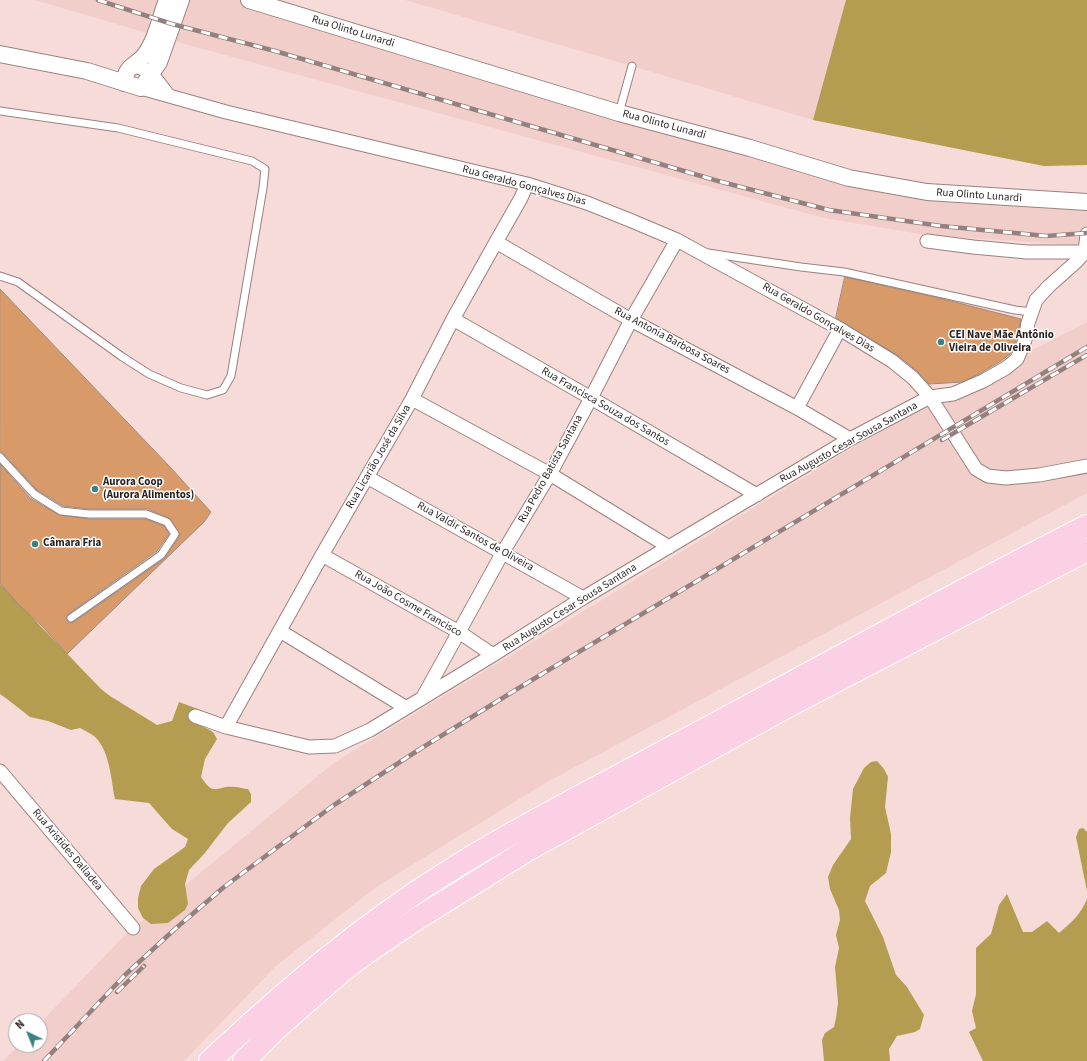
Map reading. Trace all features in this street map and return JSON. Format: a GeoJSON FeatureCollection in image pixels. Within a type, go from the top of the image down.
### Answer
{"type":"FeatureCollection","features":[{"type":"Feature","properties":{"kind":"highway"},"geometry":{"type":"LineString","coordinates":[[210,1061],[303,978],[355,936],[450,870],[530,824],[908,619],[1087,526]]}},
{"type":"Feature","properties":{"kind":"highway"},"geometry":{"type":"LineString","coordinates":[[244,1061],[284,1022],[341,972],[366,953],[415,920],[529,849],[790,705],[1087,550]]}},
{"type":"Feature","properties":{"kind":"street"},"geometry":{"type":"LineString","coordinates":[[124,83],[126,72],[131,66],[142,58],[150,46],[167,0]]}},
{"type":"Feature","properties":{"kind":"street"},"geometry":{"type":"LineString","coordinates":[[141,88],[159,62],[181,0]]}},
{"type":"Feature","properties":{"kind":"street","name":"Rua Olinto Lunardi"},"geometry":{"type":"LineString","coordinates":[[249,0],[619,113],[750,148],[849,178],[927,192],[1087,202]]}},
{"type":"Feature","properties":{"kind":"street","name":"Rua Geraldo Gonçalves Dias"},"geometry":{"type":"LineString","coordinates":[[0,54],[87,71],[226,112],[526,184],[587,202],[677,240],[840,329],[892,361],[913,378],[930,397],[976,469],[988,476],[1006,478],[1039,475],[1087,466]]}},
{"type":"Feature","properties":{"kind":"street"},"geometry":{"type":"LineString","coordinates":[[131,66],[139,66],[145,69],[168,95]]}},
{"type":"Feature","properties":{"kind":"street","name":"Rua Geraldo Gonçalves Dias"},"geometry":{"type":"LineString","coordinates":[[87,71],[116,71],[131,66]]}},
{"type":"Feature","properties":{"kind":"street","name":"Rua Licarião José da Silva"},"geometry":{"type":"LineString","coordinates":[[226,726],[412,399],[453,319],[514,212],[526,184]]}},
{"type":"Feature","properties":{"kind":"street"},"geometry":{"type":"LineString","coordinates":[[930,397],[953,394],[983,381],[1006,368],[1017,359],[1025,340],[1028,323],[1036,300],[1086,252],[1087,234]]}},
{"type":"Feature","properties":{"kind":"street","name":"Rua Pedro Batista Santana"},"geometry":{"type":"LineString","coordinates":[[423,697],[503,552],[550,474],[631,320],[677,240]]}},
{"type":"Feature","properties":{"kind":"street"},"geometry":{"type":"LineString","coordinates":[[927,241],[1027,252],[1086,252]]}},
{"type":"Feature","properties":{"kind":"street","name":"Rua Antonia Barbosa Soares"},"geometry":{"type":"LineString","coordinates":[[496,242],[631,320],[797,408],[850,439]]}},
{"type":"Feature","properties":{"kind":"street","name":"Rua Francisca Souza dos Santos"},"geometry":{"type":"LineString","coordinates":[[453,319],[757,495]]}},
{"type":"Feature","properties":{"kind":"street"},"geometry":{"type":"LineString","coordinates":[[797,408],[840,329]]}},
{"type":"Feature","properties":{"kind":"street","name":"Rua Augusto Cesar Sousa Santana"},"geometry":{"type":"LineString","coordinates":[[195,716],[226,726],[309,747],[335,746],[370,730],[583,598],[850,439],[930,397]]}},
{"type":"Feature","properties":{"kind":"street"},"geometry":{"type":"LineString","coordinates":[[412,399],[550,474],[669,547]]}},
{"type":"Feature","properties":{"kind":"street","name":"Rua Valdir Santos de Oliveira"},"geometry":{"type":"LineString","coordinates":[[367,476],[583,598]]}},
{"type":"Feature","properties":{"kind":"street","name":"Rua João Cosme Francisco"},"geometry":{"type":"LineString","coordinates":[[322,555],[459,632],[493,655]]}},
{"type":"Feature","properties":{"kind":"street"},"geometry":{"type":"LineString","coordinates":[[280,631],[405,707]]}},
{"type":"Feature","properties":{"kind":"street","name":"Rua Aristides Dalladea"},"geometry":{"type":"LineString","coordinates":[[0,773],[133,928]]}},
{"type":"Feature","properties":{"kind":"lane"},"geometry":{"type":"LineString","coordinates":[[619,113],[632,66]]}},
{"type":"Feature","properties":{"kind":"lane"},"geometry":{"type":"LineString","coordinates":[[0,111],[118,128],[252,161],[265,169],[231,376],[223,390],[207,395],[181,388],[149,374],[121,356],[18,282],[0,276]]}},
{"type":"Feature","properties":{"kind":"lane"},"geometry":{"type":"LineString","coordinates":[[697,251],[800,267],[844,272],[1015,310],[1032,312]]}},
{"type":"Feature","properties":{"kind":"lane"},"geometry":{"type":"LineString","coordinates":[[0,457],[34,494],[61,510],[89,514],[146,514],[167,522],[175,534],[160,555],[71,618]]}},
{"type":"Feature","properties":{"kind":"shaded area"},"geometry":{"type":"Polygon","coordinates":[[[35,0],[249,0],[849,178],[1087,202],[1087,244],[1074,245],[926,235],[824,218],[181,43],[35,0]]]}},
{"type":"Feature","properties":{"kind":"shaded area"},"geometry":{"type":"Polygon","coordinates":[[[405,0],[1087,0],[1087,165],[1044,166],[813,120],[405,0]]]}},
{"type":"Feature","properties":{"kind":"shaded area"},"geometry":{"type":"Polygon","coordinates":[[[846,0],[1087,0],[1087,165],[1044,166],[813,120],[846,0]]]}},
{"type":"Feature","properties":{"kind":"shaded area"},"geometry":{"type":"Polygon","coordinates":[[[1087,322],[1087,493],[547,782],[376,887],[276,966],[184,1061],[3,1061],[11,1053],[48,1053],[48,1015],[126,934],[335,762],[908,414],[1087,322]]]}},
{"type":"Feature","properties":{"kind":"shaded area"},"geometry":{"type":"Polygon","coordinates":[[[0,584],[101,689],[157,725],[172,721],[179,702],[217,716],[200,715],[196,719],[200,725],[213,732],[217,739],[205,759],[201,777],[213,789],[237,787],[248,789],[251,794],[251,802],[228,823],[204,854],[189,870],[185,884],[188,904],[185,910],[168,923],[151,924],[143,918],[138,908],[138,898],[141,886],[154,869],[185,847],[188,839],[172,829],[149,803],[115,799],[107,757],[94,736],[80,728],[71,730],[48,721],[30,717],[0,694],[0,584]]]}},
{"type":"Feature","properties":{"kind":"shaded area"},"geometry":{"type":"Polygon","coordinates":[[[877,761],[884,769],[888,777],[885,807],[891,834],[891,852],[886,873],[870,886],[865,901],[883,937],[896,975],[907,987],[924,1015],[920,1029],[915,1032],[897,1036],[889,1049],[890,1061],[824,1061],[822,1040],[825,1033],[834,1027],[838,1003],[835,967],[839,948],[836,935],[840,920],[839,910],[830,889],[828,877],[833,865],[851,839],[850,818],[853,789],[864,768],[871,762],[877,761]]]}},
{"type":"Feature","properties":{"kind":"shaded area"},"geometry":{"type":"Polygon","coordinates":[[[1083,828],[1087,832],[1087,891],[1076,837],[1079,829],[1083,828]]]}},
{"type":"Feature","properties":{"kind":"shaded area"},"geometry":{"type":"Polygon","coordinates":[[[1007,894],[1023,932],[1032,932],[1047,921],[1059,933],[1075,918],[1087,899],[1087,1061],[983,1061],[969,1032],[976,1028],[972,1011],[976,994],[976,948],[991,934],[999,905],[1007,894]]]}},
{"type":"Feature","properties":{"kind":"building","name":"CEI Nave Mãe Antônio Vieira de Oliveira"},"geometry":{"type":"Polygon","coordinates":[[[845,277],[943,299],[1021,319],[1017,338],[1010,354],[979,374],[962,382],[929,384],[918,372],[897,355],[836,318],[845,277]]]}},
{"type":"Feature","properties":{"kind":"building","name":"Aurora Coop (Aurora Alimentos)"},"geometry":{"type":"Polygon","coordinates":[[[0,289],[211,512],[204,522],[67,654],[43,627],[17,603],[0,583],[0,464],[30,498],[59,515],[89,519],[145,519],[164,526],[169,534],[157,551],[68,614],[66,619],[69,623],[74,622],[164,559],[180,534],[169,518],[148,509],[89,509],[63,506],[37,490],[4,454],[0,452],[0,289]]]}},
{"type":"Feature","properties":{"kind":"railway"},"geometry":{"type":"LineString","coordinates":[[98,0],[172,24],[275,51],[718,181],[829,210],[941,226],[1046,236],[1087,233]]}},
{"type":"Feature","properties":{"kind":"railway"},"geometry":{"type":"LineString","coordinates":[[44,1061],[125,975],[175,929],[224,887],[334,805],[420,749],[522,686],[1087,347]]}},
{"type":"Feature","properties":{"kind":"railway"},"geometry":{"type":"LineString","coordinates":[[942,440],[1087,355]]}},
{"type":"Feature","properties":{"kind":"railway"},"geometry":{"type":"LineString","coordinates":[[117,992],[144,966]]}},
{"type":"Feature","properties":{"kind":"place","name":"CEI Nave Mãe Antônio Vieira de Oliveira"},"geometry":{"type":"Point","coordinates":[941,342]}},
{"type":"Feature","properties":{"kind":"place","name":"Aurora Coop (Aurora Alimentos)"},"geometry":{"type":"Point","coordinates":[95,489]}},
{"type":"Feature","properties":{"kind":"place","name":"Câmara Fria"},"geometry":{"type":"Point","coordinates":[35,544]}}]}
